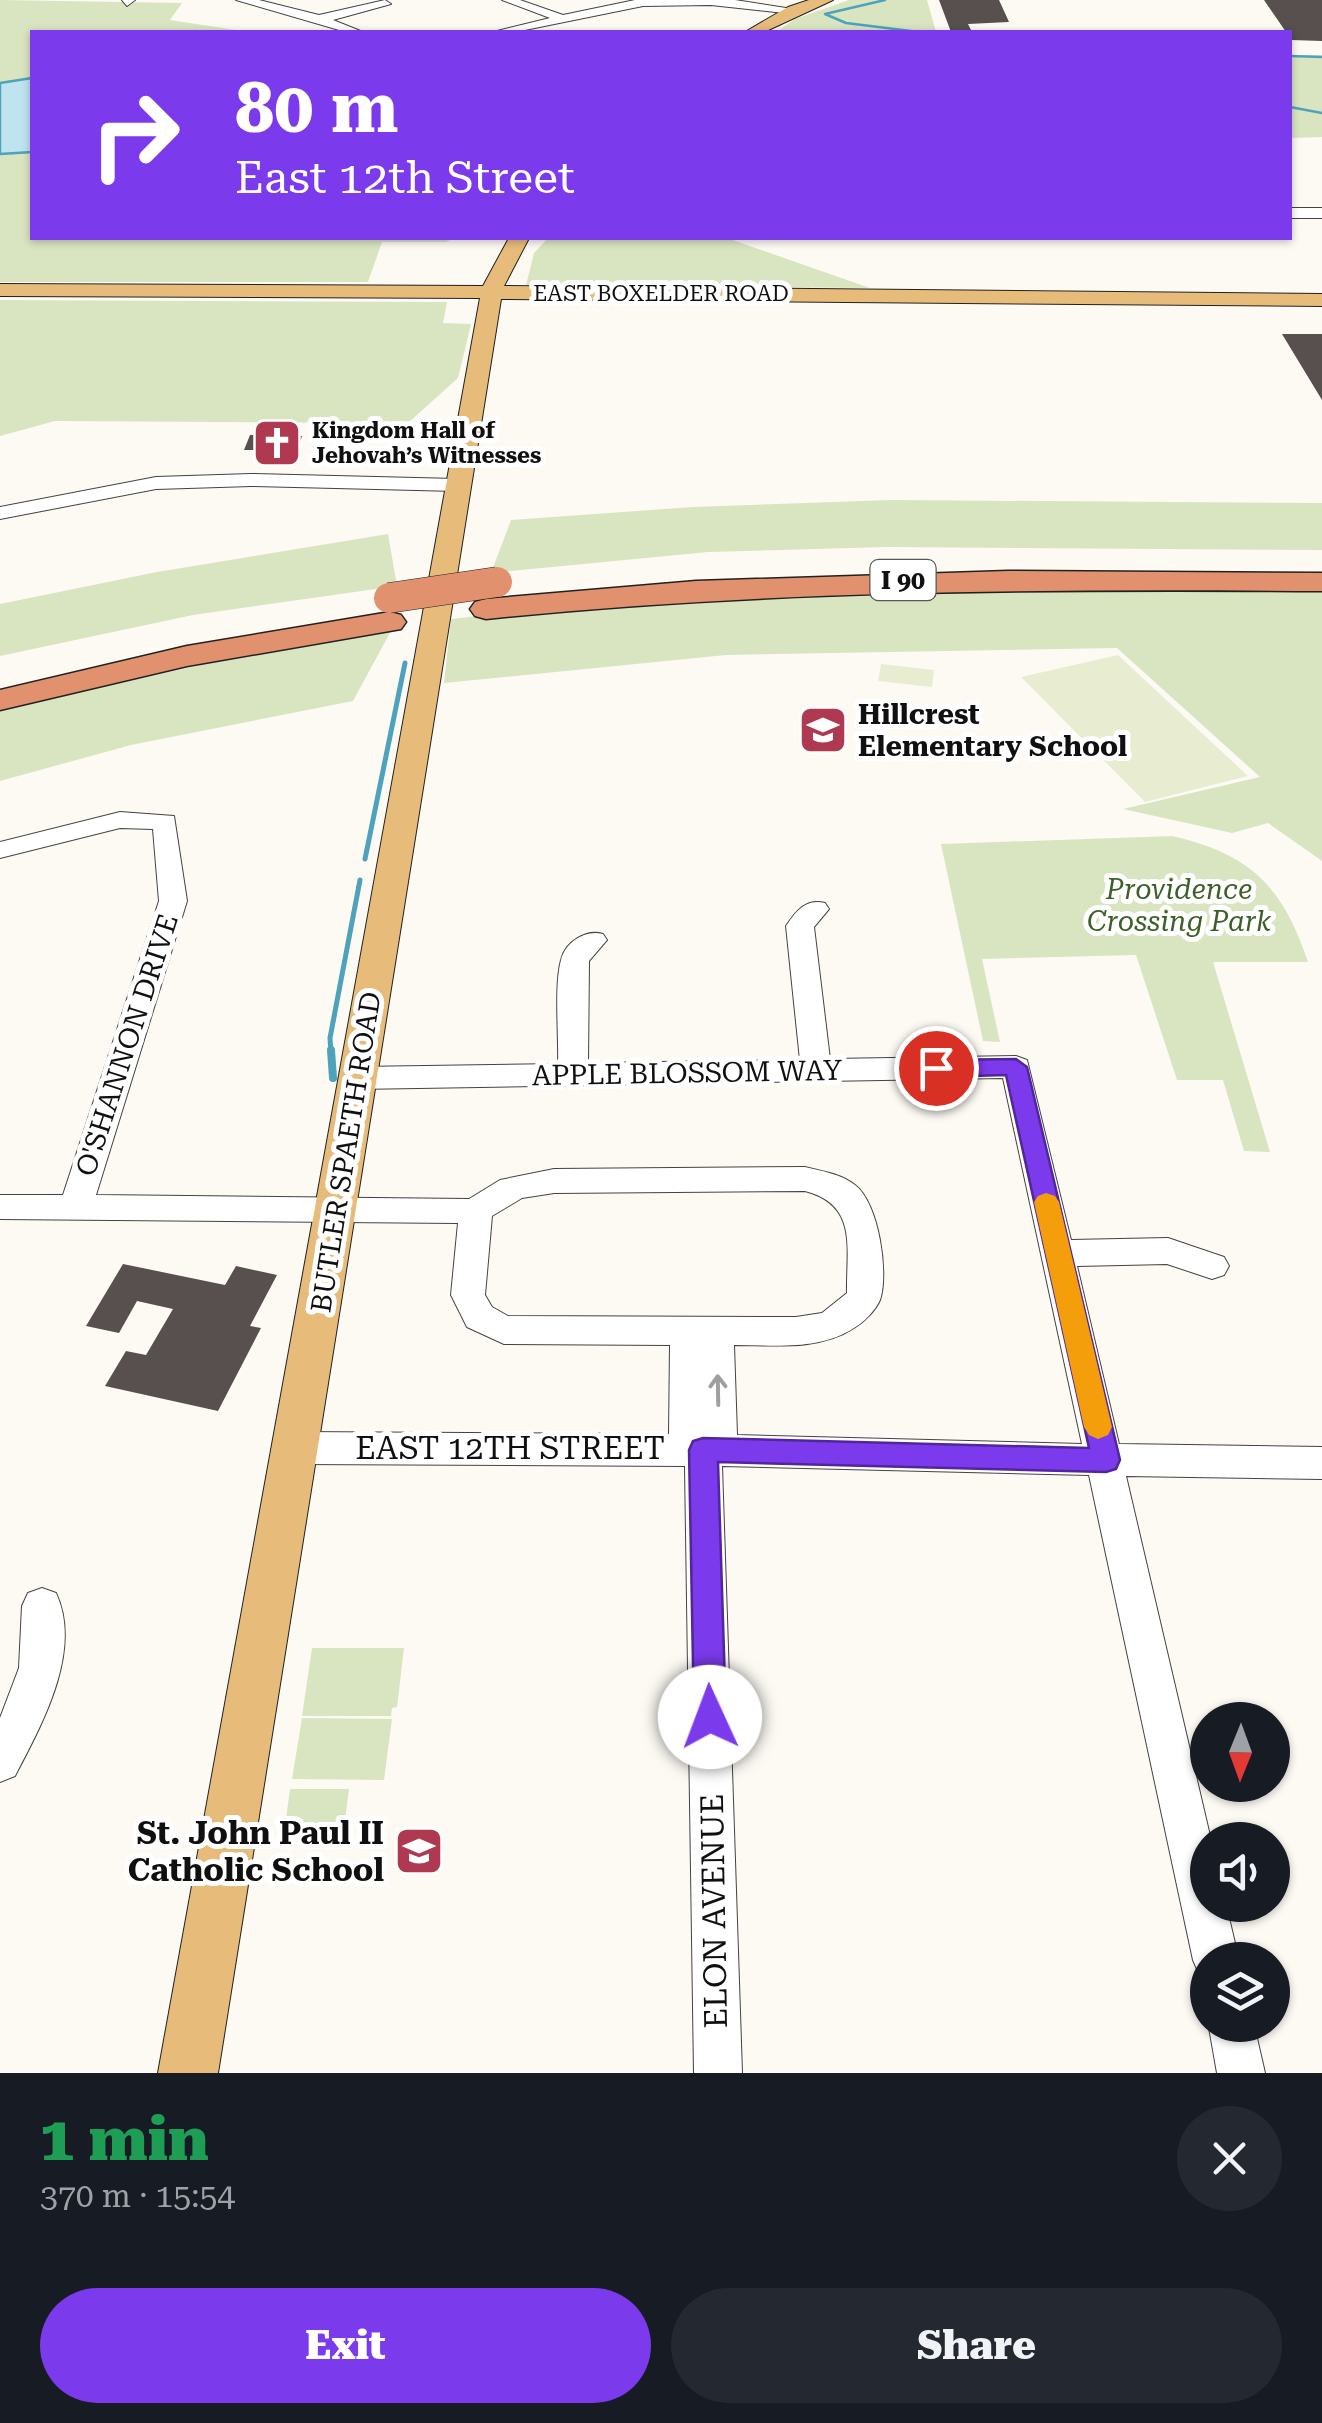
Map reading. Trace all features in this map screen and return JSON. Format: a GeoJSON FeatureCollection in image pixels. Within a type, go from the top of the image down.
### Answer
{"type":"FeatureCollection","features":[{"type":"Feature","properties":{"kind":"highway","name":"I 90"},"geometry":{"type":"LineString","coordinates":[[0,678],[179,635],[726,564],[871,558],[1322,561]]}},
{"type":"Feature","properties":{"kind":"highway","name":"I 90"},"geometry":{"type":"LineString","coordinates":[[492,596],[746,584],[964,580],[1322,582]]}},
{"type":"Feature","properties":{"kind":"highway","name":"I 90"},"geometry":{"type":"LineString","coordinates":[[0,700],[390,610]]}},
{"type":"Feature","properties":{"kind":"main road"},"geometry":{"type":"LineString","coordinates":[[757,30],[793,10],[825,0]]}},
{"type":"Feature","properties":{"kind":"main road","name":"BUTLER SPAETH ROAD"},"geometry":{"type":"LineString","coordinates":[[188,2073],[297,1448],[458,479],[492,292],[504,262],[519,240]]}},
{"type":"Feature","properties":{"kind":"main road","name":"EAST BOXELDER ROAD"},"geometry":{"type":"LineString","coordinates":[[0,290],[492,292],[687,299],[1322,300]]}},
{"type":"Feature","properties":{"kind":"street"},"geometry":{"type":"LineString","coordinates":[[242,0],[351,30]]}},
{"type":"Feature","properties":{"kind":"street"},"geometry":{"type":"LineString","coordinates":[[508,0],[561,17]]}},
{"type":"Feature","properties":{"kind":"street"},"geometry":{"type":"LineString","coordinates":[[508,30],[621,5],[680,0],[793,10]]}},
{"type":"Feature","properties":{"kind":"street"},"geometry":{"type":"LineString","coordinates":[[320,19],[385,4]]}},
{"type":"Feature","properties":{"kind":"street"},"geometry":{"type":"LineString","coordinates":[[1292,213],[1322,214]]}},
{"type":"Feature","properties":{"kind":"street"},"geometry":{"type":"LineString","coordinates":[[0,513],[156,483],[458,479]]}},
{"type":"Feature","properties":{"kind":"street","name":"O'SHANNON DRIVE"},"geometry":{"type":"LineString","coordinates":[[0,850],[120,820],[165,822],[173,901],[169,920],[76,1208]]}},
{"type":"Feature","properties":{"kind":"street"},"geometry":{"type":"LineString","coordinates":[[815,909],[800,926],[816,1071]]}},
{"type":"Feature","properties":{"kind":"street"},"geometry":{"type":"LineString","coordinates":[[572,1074],[575,959],[593,940]]}},
{"type":"Feature","properties":{"kind":"street","name":"APPLE BLOSSOM WAY"},"geometry":{"type":"LineString","coordinates":[[357,1078],[1016,1067],[1058,1252]]}},
{"type":"Feature","properties":{"kind":"street"},"geometry":{"type":"LineString","coordinates":[[0,1207],[476,1211],[492,1197],[518,1185],[554,1181],[805,1179],[827,1183],[850,1194],[860,1209],[864,1296],[850,1315],[829,1328],[504,1330],[479,1317],[468,1295],[476,1211]]}},
{"type":"Feature","properties":{"kind":"street"},"geometry":{"type":"LineString","coordinates":[[1212,1266],[1168,1252],[1058,1252],[1212,1942]]}},
{"type":"Feature","properties":{"kind":"street","name":"ELON AVENUE"},"geometry":{"type":"LineString","coordinates":[[702,1330],[718,2073]]}},
{"type":"Feature","properties":{"kind":"street","name":"EAST 12TH STREET"},"geometry":{"type":"LineString","coordinates":[[297,1448],[703,1450],[1322,1463]]}},
{"type":"Feature","properties":{"kind":"street"},"geometry":{"type":"LineString","coordinates":[[0,1761],[29,1707],[46,1642],[42,1606]]}},
{"type":"Feature","properties":{"kind":"street"},"geometry":{"type":"LineString","coordinates":[[1234,2042],[1241,2073]]}},
{"type":"Feature","properties":{"kind":"green space"},"geometry":{"type":"Polygon","coordinates":[[[0,0],[182,3],[170,20],[236,30],[30,30],[30,78],[0,83],[0,0]]]}},
{"type":"Feature","properties":{"kind":"green space"},"geometry":{"type":"Polygon","coordinates":[[[849,0],[927,0],[935,30],[779,30],[795,19],[849,0]]]}},
{"type":"Feature","properties":{"kind":"green space"},"geometry":{"type":"Polygon","coordinates":[[[1292,55],[1322,55],[1322,137],[1292,138],[1292,55]]]}},
{"type":"Feature","properties":{"kind":"green space"},"geometry":{"type":"Polygon","coordinates":[[[30,152],[30,240],[450,240],[382,242],[368,282],[0,282],[0,154],[30,152]]]}},
{"type":"Feature","properties":{"kind":"green space"},"geometry":{"type":"Polygon","coordinates":[[[546,240],[733,240],[870,288],[526,285],[534,253],[546,240]]]}},
{"type":"Feature","properties":{"kind":"green space"},"geometry":{"type":"Polygon","coordinates":[[[0,300],[447,302],[443,323],[471,324],[458,378],[408,423],[55,421],[0,436],[0,300]]]}},
{"type":"Feature","properties":{"kind":"green space"},"geometry":{"type":"Polygon","coordinates":[[[891,500],[1322,503],[1322,550],[886,547],[708,552],[491,573],[511,520],[693,507],[891,500]]]}},
{"type":"Feature","properties":{"kind":"green space"},"geometry":{"type":"Polygon","coordinates":[[[388,534],[397,586],[193,615],[0,656],[0,604],[157,572],[388,534]]]}},
{"type":"Feature","properties":{"kind":"green space"},"geometry":{"type":"Polygon","coordinates":[[[1322,589],[1322,861],[1268,823],[1232,833],[1123,809],[1260,777],[1117,648],[726,655],[444,683],[451,619],[598,602],[751,591],[1322,589]]]}},
{"type":"Feature","properties":{"kind":"green space"},"geometry":{"type":"Polygon","coordinates":[[[392,629],[353,701],[131,745],[0,781],[0,710],[241,656],[392,629]]]}},
{"type":"Feature","properties":{"kind":"green space"},"geometry":{"type":"Polygon","coordinates":[[[1118,655],[1248,776],[1145,802],[1021,677],[1118,655]]]}},
{"type":"Feature","properties":{"kind":"green space"},"geometry":{"type":"Polygon","coordinates":[[[881,664],[934,670],[932,687],[878,681],[881,664]]]}},
{"type":"Feature","properties":{"kind":"green space","name":"Providence Crossing Park"},"geometry":{"type":"Polygon","coordinates":[[[1172,836],[1223,853],[1260,878],[1287,913],[1308,962],[1213,962],[1270,1152],[1244,1151],[1223,1080],[1177,1080],[1136,955],[982,959],[1000,1042],[983,1041],[941,844],[1172,836]]]}},
{"type":"Feature","properties":{"kind":"green space"},"geometry":{"type":"Polygon","coordinates":[[[312,1648],[404,1648],[397,1707],[392,1708],[391,1716],[302,1716],[312,1648]]]}},
{"type":"Feature","properties":{"kind":"green space"},"geometry":{"type":"Polygon","coordinates":[[[302,1718],[392,1719],[384,1780],[292,1779],[302,1718]]]}},
{"type":"Feature","properties":{"kind":"green space"},"geometry":{"type":"Polygon","coordinates":[[[290,1789],[349,1789],[343,1835],[284,1834],[290,1789]]]}},
{"type":"Feature","properties":{"kind":"water"},"geometry":{"type":"Polygon","coordinates":[[[30,78],[30,152],[0,154],[0,83],[30,78]]]}},
{"type":"Feature","properties":{"kind":"building"},"geometry":{"type":"Polygon","coordinates":[[[939,0],[999,0],[1009,22],[968,24],[971,30],[950,30],[939,0]]]}},
{"type":"Feature","properties":{"kind":"building"},"geometry":{"type":"Polygon","coordinates":[[[1264,0],[1322,0],[1322,41],[1292,40],[1292,30],[1285,30],[1264,0]]]}},
{"type":"Feature","properties":{"kind":"building"},"geometry":{"type":"Polygon","coordinates":[[[1282,334],[1322,334],[1322,400],[1282,334]]]}},
{"type":"Feature","properties":{"kind":"building","name":"Kingdom Hall of Jehovah’s Witnesses"},"geometry":{"type":"Polygon","coordinates":[[[250,435],[302,436],[295,457],[278,457],[280,450],[244,450],[250,435]]]}},
{"type":"Feature","properties":{"kind":"building"},"geometry":{"type":"Polygon","coordinates":[[[123,1264],[225,1285],[236,1266],[277,1275],[250,1326],[261,1328],[218,1411],[105,1386],[126,1351],[146,1355],[173,1309],[137,1301],[119,1333],[86,1326],[123,1264]]]}},
{"type":"Feature","properties":{"kind":"waterway"},"geometry":{"type":"LineString","coordinates":[[885,0],[825,14],[846,23],[903,30]]}},
{"type":"Feature","properties":{"kind":"waterway"},"geometry":{"type":"LineString","coordinates":[[1292,56],[1322,57]]}},
{"type":"Feature","properties":{"kind":"waterway"},"geometry":{"type":"LineString","coordinates":[[1292,107],[1322,113]]}},
{"type":"Feature","properties":{"kind":"waterway"},"geometry":{"type":"LineString","coordinates":[[365,859],[405,663]]}},
{"type":"Feature","properties":{"kind":"waterway"},"geometry":{"type":"LineString","coordinates":[[331,1053],[330,1038],[360,880]]}},
{"type":"Feature","properties":{"kind":"waterway"},"geometry":{"type":"LineString","coordinates":[[331,1050],[333,1078]]}},
{"type":"Feature","properties":{"kind":"slow traffic"},"geometry":{"type":"LineString","coordinates":[[1046,1202],[1098,1427]]}},
{"type":"Feature","properties":{"kind":"place","name":"Kingdom Hall of Jehovah’s Witnesses"},"geometry":{"type":"Point","coordinates":[277,443]}},
{"type":"Feature","properties":{"kind":"place","name":"Hillcrest Elementary School"},"geometry":{"type":"Point","coordinates":[823,730]}},
{"type":"Feature","properties":{"kind":"place","name":"St. John Paul II Catholic School"},"geometry":{"type":"Point","coordinates":[419,1851]}},
{"type":"Feature","properties":{"kind":"route"},"geometry":{"type":"LineString","coordinates":[[710,1717],[703,1450],[1106,1460],[1016,1067],[936,1068]]}}]}
